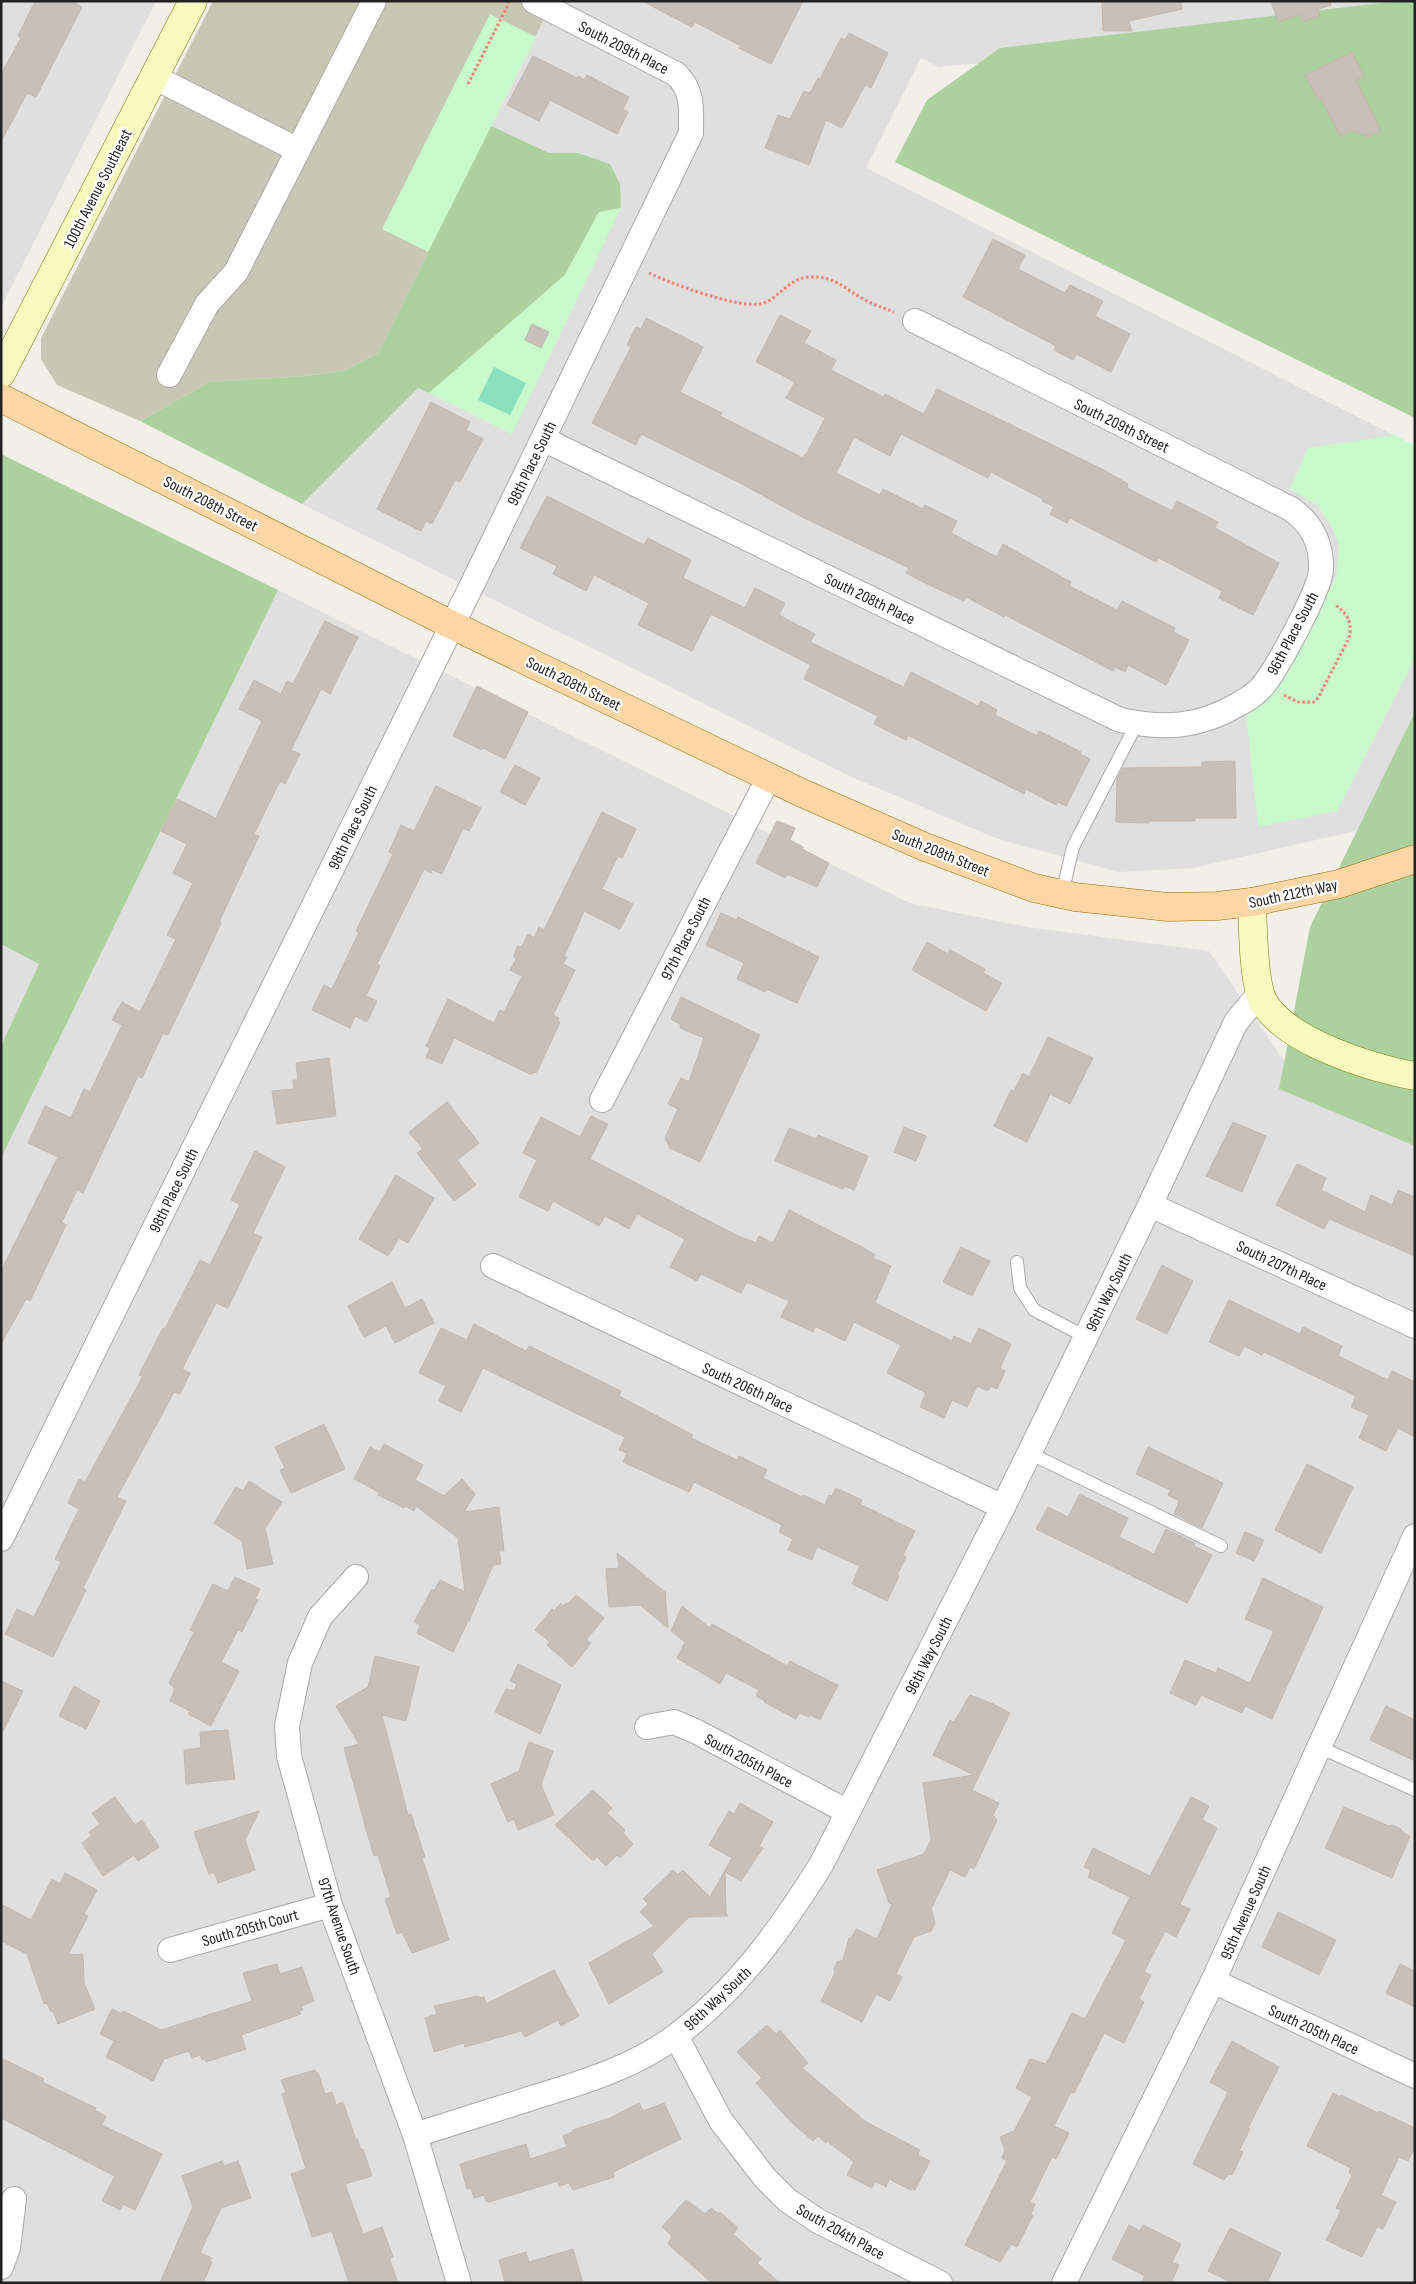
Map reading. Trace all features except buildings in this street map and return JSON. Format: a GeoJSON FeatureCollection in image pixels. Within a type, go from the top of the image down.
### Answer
{"type":"FeatureCollection","features":[{"type":"Feature","properties":{"kind":"main road","name":"South 208th Street"},"geometry":{"type":"LineString","coordinates":[[1,398],[452,625],[769,777],[934,851],[1034,888],[1062,894],[1168,907]]}},
{"type":"Feature","properties":{"kind":"main road","name":"South 212th Way"},"geometry":{"type":"LineString","coordinates":[[1168,907],[1217,906],[1252,902],[1339,884],[1415,859]]}},
{"type":"Feature","properties":{"kind":"street","name":"100th Avenue Southeast"},"geometry":{"type":"LineString","coordinates":[[1,374],[193,1]]}},
{"type":"Feature","properties":{"kind":"street"},"geometry":{"type":"LineString","coordinates":[[169,376],[207,304],[236,272],[374,1]]}},
{"type":"Feature","properties":{"kind":"street","name":"South 209th Place"},"geometry":{"type":"LineString","coordinates":[[534,1],[676,74],[690,93],[691,112]]}},
{"type":"Feature","properties":{"kind":"street"},"geometry":{"type":"LineString","coordinates":[[154,77],[298,150]]}},
{"type":"Feature","properties":{"kind":"street","name":"98th Place South"},"geometry":{"type":"LineString","coordinates":[[1,1538],[629,263],[691,133],[691,112]]}},
{"type":"Feature","properties":{"kind":"street","name":"South 209th Street"},"geometry":{"type":"LineString","coordinates":[[915,322],[1291,509],[1304,519],[1318,540]]}},
{"type":"Feature","properties":{"kind":"street","name":"South 208th Place"},"geometry":{"type":"LineString","coordinates":[[543,439],[1120,720],[1176,726],[1204,720]]}},
{"type":"Feature","properties":{"kind":"street","name":"96th Place South"},"geometry":{"type":"LineString","coordinates":[[1204,720],[1237,705],[1260,690],[1274,671],[1314,593],[1321,572],[1318,540]]}},
{"type":"Feature","properties":{"kind":"street","name":"97th Place South"},"geometry":{"type":"LineString","coordinates":[[602,1100],[769,777]]}},
{"type":"Feature","properties":{"kind":"street"},"geometry":{"type":"LineString","coordinates":[[1252,902],[1260,993],[1274,1017],[1312,1042],[1389,1072],[1415,1076]]}},
{"type":"Feature","properties":{"kind":"street","name":"96th Way South"},"geometry":{"type":"LineString","coordinates":[[415,2135],[602,2076],[676,2036],[724,1994],[753,1964],[787,1918],[821,1865],[1003,1507],[1236,1022],[1260,993]]}},
{"type":"Feature","properties":{"kind":"street","name":"South 207th Place"},"geometry":{"type":"LineString","coordinates":[[1150,1204],[1415,1326]]}},
{"type":"Feature","properties":{"kind":"street","name":"South 206th Place"},"geometry":{"type":"LineString","coordinates":[[493,1266],[1003,1507]]}},
{"type":"Feature","properties":{"kind":"street","name":"95th Avenue South"},"geometry":{"type":"LineString","coordinates":[[1064,2283],[1213,1981],[1415,1536]]}},
{"type":"Feature","properties":{"kind":"street","name":"97th Avenue South"},"geometry":{"type":"LineString","coordinates":[[356,1577],[320,1616],[310,1636],[300,1663],[287,1726],[289,1756],[330,1905],[415,2135],[459,2283]]}},
{"type":"Feature","properties":{"kind":"street","name":"South 205th Place"},"geometry":{"type":"LineString","coordinates":[[647,1727],[674,1722],[697,1732],[848,1812]]}},
{"type":"Feature","properties":{"kind":"street","name":"South 205th Court"},"geometry":{"type":"LineString","coordinates":[[170,1950],[330,1905]]}},
{"type":"Feature","properties":{"kind":"street","name":"South 205th Place"},"geometry":{"type":"LineString","coordinates":[[1213,1981],[1415,2076]]}},
{"type":"Feature","properties":{"kind":"street","name":"South 204th Place"},"geometry":{"type":"LineString","coordinates":[[676,2036],[721,2121],[765,2178],[787,2200],[818,2221],[940,2283]]}},
{"type":"Feature","properties":{"kind":"street"},"geometry":{"type":"LineString","coordinates":[[1,2267],[8,2248],[14,2199]]}},
{"type":"Feature","properties":{"kind":"lane"},"geometry":{"type":"LineString","coordinates":[[1062,894],[1073,847],[1137,723]]}},
{"type":"Feature","properties":{"kind":"lane"},"geometry":{"type":"LineString","coordinates":[[1017,1262],[1020,1288],[1034,1310],[1086,1337]]}},
{"type":"Feature","properties":{"kind":"lane"},"geometry":{"type":"LineString","coordinates":[[1029,1453],[1221,1546]]}},
{"type":"Feature","properties":{"kind":"lane"},"geometry":{"type":"LineString","coordinates":[[1319,1747],[1415,1790]]}},
{"type":"Feature","properties":{"kind":"path"},"geometry":{"type":"LineString","coordinates":[[468,84],[510,1]]}},
{"type":"Feature","properties":{"kind":"path"},"geometry":{"type":"LineString","coordinates":[[629,263],[687,288],[736,302],[751,304],[762,304],[770,300],[793,281],[800,278],[818,277],[839,283],[865,300],[915,322]]}},
{"type":"Feature","properties":{"kind":"path"},"geometry":{"type":"LineString","coordinates":[[1266,682],[1289,699],[1314,702],[1318,698],[1349,638],[1351,630],[1349,619],[1344,612],[1314,593]]}},
{"type":"Feature","properties":{"kind":"shaded area"},"geometry":{"type":"Polygon","coordinates":[[[1,1],[156,1],[1,307],[1,1]]]}},
{"type":"Feature","properties":{"kind":"shaded area"},"geometry":{"type":"Polygon","coordinates":[[[213,1],[553,1],[378,353],[343,371],[305,376],[210,382],[140,421],[57,385],[41,359],[41,338],[213,1]]]}},
{"type":"Feature","properties":{"kind":"shaded area"},"geometry":{"type":"Polygon","coordinates":[[[553,1],[1415,1],[1415,22],[939,67],[921,58],[866,168],[1415,446],[1415,754],[1377,826],[1194,868],[1119,872],[998,839],[849,776],[302,504],[553,1]]]}},
{"type":"Feature","properties":{"kind":"shaded area"},"geometry":{"type":"Polygon","coordinates":[[[278,590],[910,903],[1027,927],[1209,951],[1287,1065],[1415,1098],[1415,2283],[1,2283],[1,930],[73,966],[278,590]]]}},
{"type":"Feature","properties":{"kind":"green space"},"geometry":{"type":"Polygon","coordinates":[[[1398,1],[1415,1],[1415,418],[895,162],[927,100],[1000,48],[1398,1]]]}},
{"type":"Feature","properties":{"kind":"green space"},"geometry":{"type":"Polygon","coordinates":[[[490,14],[536,37],[428,252],[382,229],[490,14]]]}},
{"type":"Feature","properties":{"kind":"green space"},"geometry":{"type":"Polygon","coordinates":[[[491,126],[549,153],[578,153],[610,164],[620,184],[621,208],[599,212],[565,275],[429,393],[418,388],[302,504],[140,421],[210,382],[305,376],[343,371],[378,353],[491,126]]]}},
{"type":"Feature","properties":{"kind":"green space"},"geometry":{"type":"Polygon","coordinates":[[[621,208],[512,434],[429,393],[565,275],[599,212],[621,208]]]}},
{"type":"Feature","properties":{"kind":"green space"},"geometry":{"type":"Polygon","coordinates":[[[494,367],[526,383],[510,415],[478,400],[494,367]]]}},
{"type":"Feature","properties":{"kind":"green space"},"geometry":{"type":"Polygon","coordinates":[[[1395,435],[1415,446],[1415,658],[1337,811],[1258,827],[1246,712],[1263,703],[1280,685],[1290,669],[1336,577],[1339,546],[1331,525],[1317,505],[1290,489],[1308,448],[1395,435]]]}},
{"type":"Feature","properties":{"kind":"green space"},"geometry":{"type":"Polygon","coordinates":[[[1,454],[278,590],[1,1158],[1,1046],[39,964],[1,944],[1,454]]]}},
{"type":"Feature","properties":{"kind":"green space"},"geometry":{"type":"Polygon","coordinates":[[[1415,712],[1415,1146],[1279,1089],[1310,927],[1415,712]]]}}]}
